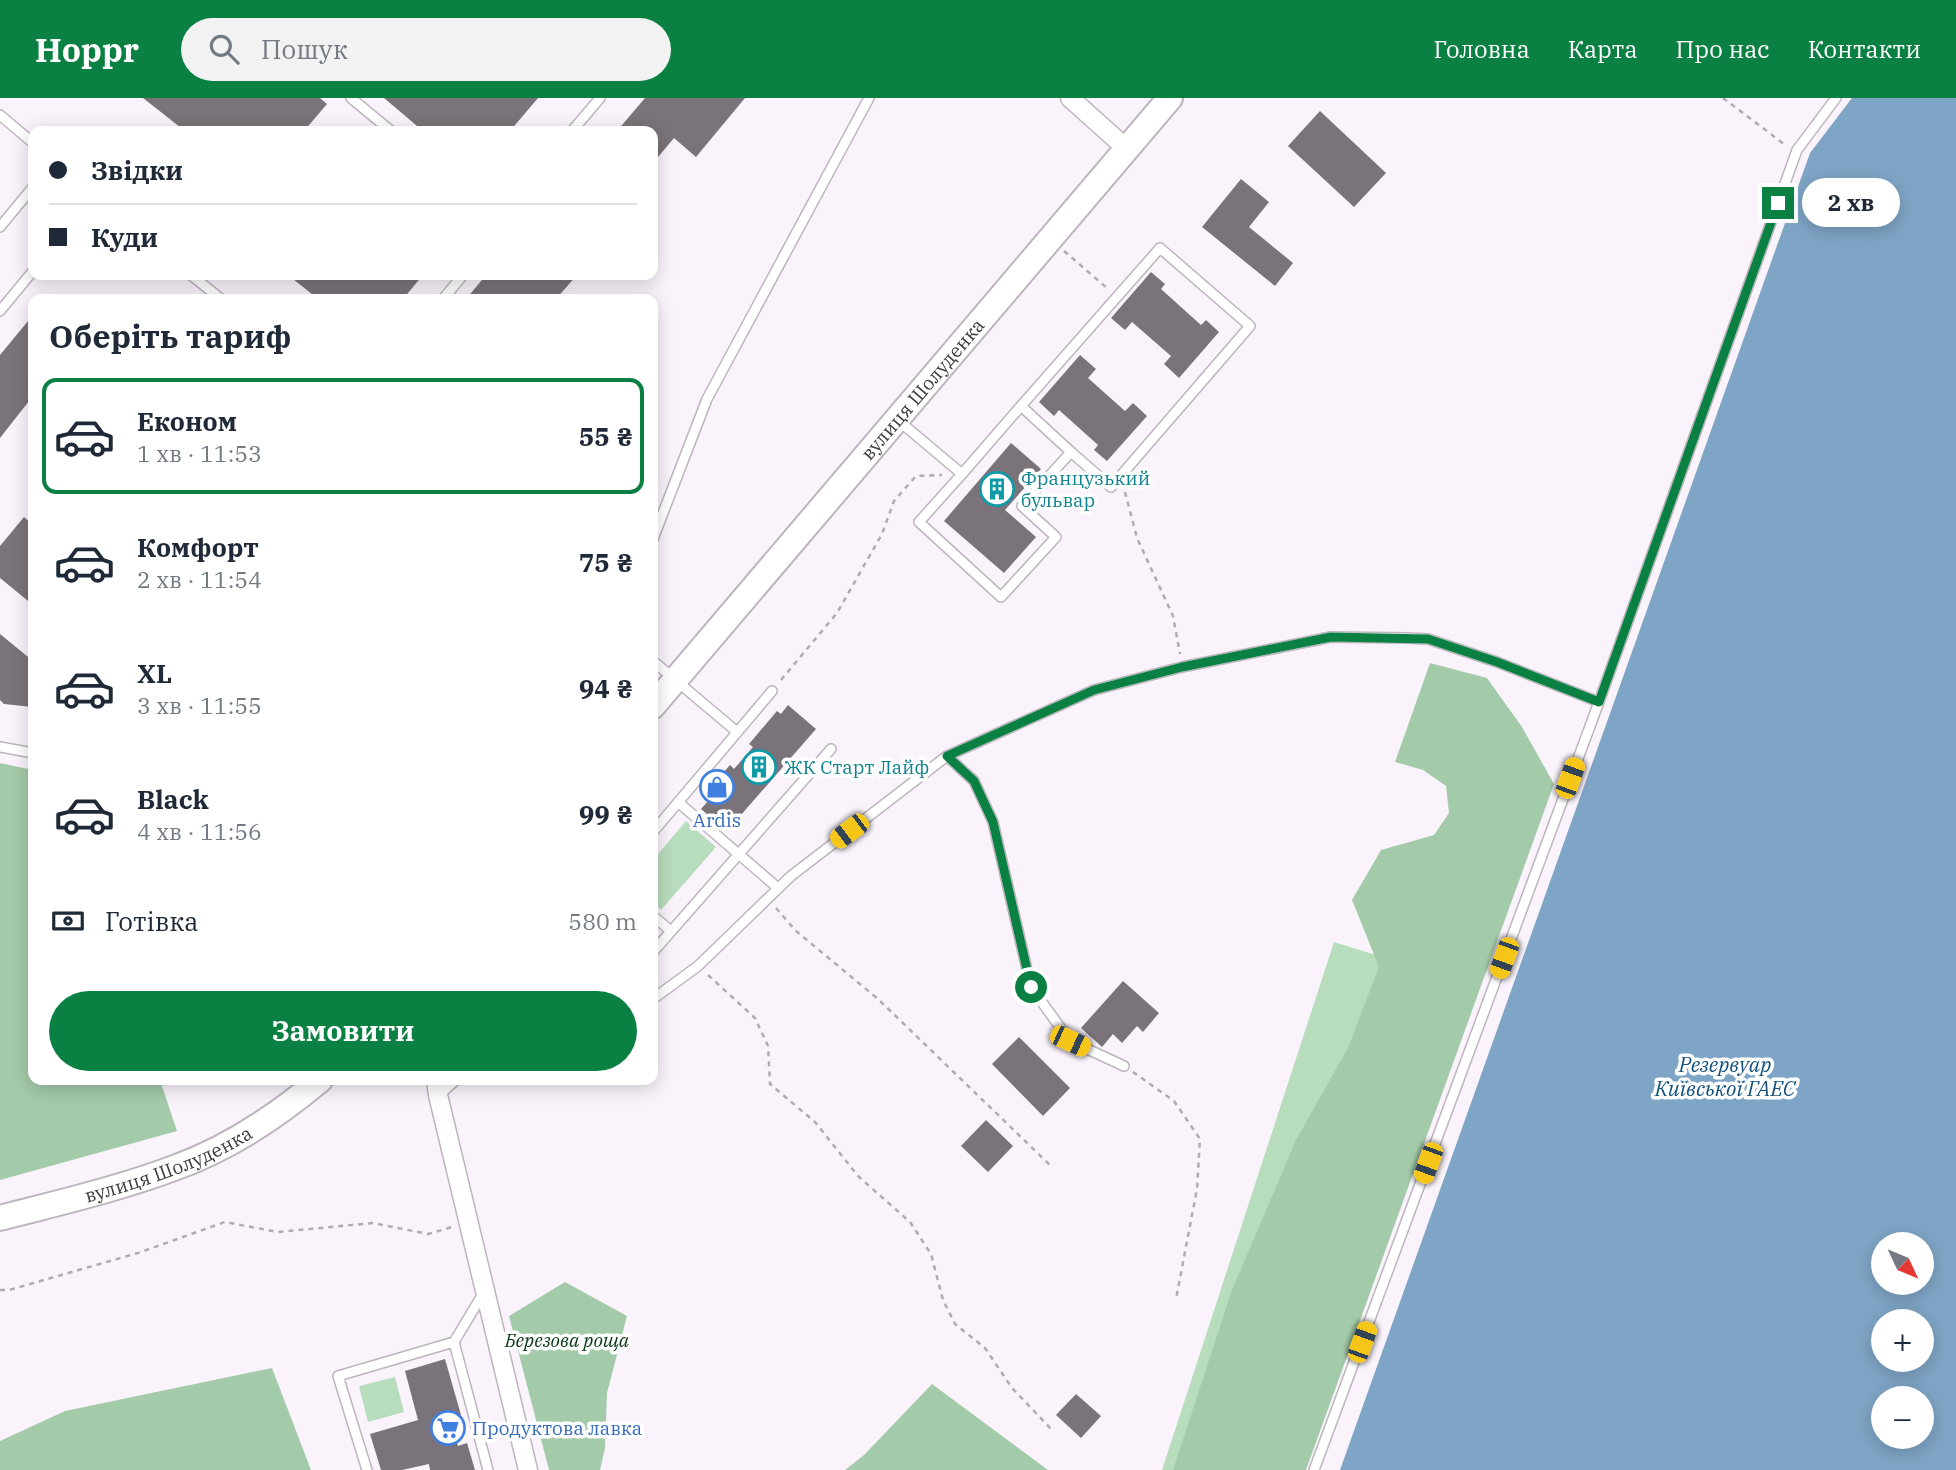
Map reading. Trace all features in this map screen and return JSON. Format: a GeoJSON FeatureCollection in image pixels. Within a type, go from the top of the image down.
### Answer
{"type":"FeatureCollection","features":[{"type":"Feature","properties":{"kind":"main road","name":"вулиця Шолуденка"},"geometry":{"type":"LineString","coordinates":[[658,700],[1170,98]]}},
{"type":"Feature","properties":{"kind":"main road","name":"вулиця Шолуденка"},"geometry":{"type":"LineString","coordinates":[[0,1218],[176,1168],[237,1139],[290,1105],[314,1085]]}},
{"type":"Feature","properties":{"kind":"street"},"geometry":{"type":"LineString","coordinates":[[1070,98],[1128,149]]}},
{"type":"Feature","properties":{"kind":"street"},"geometry":{"type":"LineString","coordinates":[[290,1105],[322,1085]]}},
{"type":"Feature","properties":{"kind":"street"},"geometry":{"type":"LineString","coordinates":[[437,1087],[528,1470]]}},
{"type":"Feature","properties":{"kind":"lane"},"geometry":{"type":"LineString","coordinates":[[351,98],[385,126]]}},
{"type":"Feature","properties":{"kind":"lane"},"geometry":{"type":"LineString","coordinates":[[576,126],[600,98]]}},
{"type":"Feature","properties":{"kind":"lane"},"geometry":{"type":"LineString","coordinates":[[658,525],[707,399],[869,98]]}},
{"type":"Feature","properties":{"kind":"lane"},"geometry":{"type":"LineString","coordinates":[[1314,1470],[1599,702],[1797,150],[1836,98]]}},
{"type":"Feature","properties":{"kind":"lane"},"geometry":{"type":"LineString","coordinates":[[0,115],[28,139]]}},
{"type":"Feature","properties":{"kind":"lane"},"geometry":{"type":"LineString","coordinates":[[0,227],[28,193]]}},
{"type":"Feature","properties":{"kind":"lane"},"geometry":{"type":"LineString","coordinates":[[1021,406],[1111,487],[1250,326],[1160,248],[1021,406],[962,474],[919,522],[1002,597],[1056,537],[1022,506],[1071,452]]}},
{"type":"Feature","properties":{"kind":"lane"},"geometry":{"type":"LineString","coordinates":[[0,311],[28,277]]}},
{"type":"Feature","properties":{"kind":"lane"},"geometry":{"type":"LineString","coordinates":[[197,280],[215,294]]}},
{"type":"Feature","properties":{"kind":"lane"},"geometry":{"type":"LineString","coordinates":[[447,294],[459,280]]}},
{"type":"Feature","properties":{"kind":"lane"},"geometry":{"type":"LineString","coordinates":[[898,420],[962,474]]}},
{"type":"Feature","properties":{"kind":"lane"},"geometry":{"type":"LineString","coordinates":[[658,995],[698,966],[778,888],[947,756],[1094,690],[1182,667],[1331,637],[1428,639],[1497,662],[1599,702]]}},
{"type":"Feature","properties":{"kind":"lane"},"geometry":{"type":"LineString","coordinates":[[658,665],[737,732]]}},
{"type":"Feature","properties":{"kind":"lane"},"geometry":{"type":"LineString","coordinates":[[658,826],[772,691]]}},
{"type":"Feature","properties":{"kind":"lane"},"geometry":{"type":"LineString","coordinates":[[0,747],[28,752]]}},
{"type":"Feature","properties":{"kind":"lane"},"geometry":{"type":"LineString","coordinates":[[658,946],[831,749]]}},
{"type":"Feature","properties":{"kind":"lane"},"geometry":{"type":"LineString","coordinates":[[947,756],[974,781],[993,822],[1031,987],[1070,1041],[1124,1066]]}},
{"type":"Feature","properties":{"kind":"lane"},"geometry":{"type":"LineString","coordinates":[[678,802],[778,888]]}},
{"type":"Feature","properties":{"kind":"lane"},"geometry":{"type":"LineString","coordinates":[[658,920],[671,931]]}},
{"type":"Feature","properties":{"kind":"lane"},"geometry":{"type":"LineString","coordinates":[[367,1470],[338,1376],[454,1342],[486,1288]]}},
{"type":"Feature","properties":{"kind":"lane"},"geometry":{"type":"LineString","coordinates":[[454,1342],[488,1470]]}},
{"type":"Feature","properties":{"kind":"path"},"geometry":{"type":"LineString","coordinates":[[1723,98],[1769,133],[1797,150]]}},
{"type":"Feature","properties":{"kind":"path"},"geometry":{"type":"LineString","coordinates":[[1051,240],[1117,297]]}},
{"type":"Feature","properties":{"kind":"path"},"geometry":{"type":"LineString","coordinates":[[772,691],[837,613],[882,534],[894,501],[901,492],[916,476],[962,474]]}},
{"type":"Feature","properties":{"kind":"path"},"geometry":{"type":"LineString","coordinates":[[1121,475],[1137,538],[1173,616],[1182,667]]}},
{"type":"Feature","properties":{"kind":"path"},"geometry":{"type":"LineString","coordinates":[[767,898],[796,932],[878,999],[1051,1166]]}},
{"type":"Feature","properties":{"kind":"path"},"geometry":{"type":"LineString","coordinates":[[698,966],[755,1017],[768,1046],[771,1084],[815,1122],[858,1177],[910,1222],[931,1254],[943,1300],[955,1324],[985,1348],[1012,1388],[1053,1431]]}},
{"type":"Feature","properties":{"kind":"path"},"geometry":{"type":"LineString","coordinates":[[1124,1066],[1174,1101],[1200,1139],[1197,1189],[1176,1299]]}},
{"type":"Feature","properties":{"kind":"path"},"geometry":{"type":"LineString","coordinates":[[0,1290],[9,1290],[138,1253],[225,1222],[278,1232],[373,1223],[428,1234],[469,1222]]}},
{"type":"Feature","properties":{"kind":"green space"},"geometry":{"type":"Polygon","coordinates":[[[1430,663],[1487,678],[1522,727],[1554,784],[1306,1470],[1173,1470],[1232,1290],[1296,1140],[1348,1048],[1379,967],[1352,900],[1381,850],[1434,835],[1449,813],[1446,786],[1423,770],[1395,762],[1430,663]]]}},
{"type":"Feature","properties":{"kind":"green space"},"geometry":{"type":"Polygon","coordinates":[[[0,763],[28,769],[28,1085],[162,1085],[177,1131],[0,1180],[0,763]]]}},
{"type":"Feature","properties":{"kind":"green space"},"geometry":{"type":"Polygon","coordinates":[[[686,821],[716,847],[661,910],[658,907],[658,854],[686,821]]]}},
{"type":"Feature","properties":{"kind":"green space"},"geometry":{"type":"Polygon","coordinates":[[[1334,942],[1395,961],[1213,1470],[1162,1470],[1334,942]]]}},
{"type":"Feature","properties":{"kind":"green space","name":"Березова роща"},"geometry":{"type":"Polygon","coordinates":[[[565,1282],[627,1316],[607,1393],[605,1448],[600,1470],[549,1470],[509,1316],[565,1282]]]}},
{"type":"Feature","properties":{"kind":"green space"},"geometry":{"type":"Polygon","coordinates":[[[272,1368],[311,1470],[0,1470],[0,1441],[65,1411],[272,1368]]]}},
{"type":"Feature","properties":{"kind":"green space"},"geometry":{"type":"Polygon","coordinates":[[[395,1377],[404,1412],[368,1422],[359,1386],[395,1377]]]}},
{"type":"Feature","properties":{"kind":"green space"},"geometry":{"type":"Polygon","coordinates":[[[932,1384],[1048,1470],[845,1470],[864,1455],[932,1384]]]}},
{"type":"Feature","properties":{"kind":"water","name":"Резервуар Київської ГАЕС"},"geometry":{"type":"Polygon","coordinates":[[[1852,98],[1956,98],[1956,1470],[1340,1470],[1810,153],[1852,98]]]}},
{"type":"Feature","properties":{"kind":"building"},"geometry":{"type":"Polygon","coordinates":[[[143,98],[320,98],[327,104],[308,126],[179,126],[143,98]]]}},
{"type":"Feature","properties":{"kind":"building"},"geometry":{"type":"Polygon","coordinates":[[[384,98],[538,98],[514,126],[417,126],[384,98]]]}},
{"type":"Feature","properties":{"kind":"building"},"geometry":{"type":"Polygon","coordinates":[[[645,98],[745,98],[696,157],[674,138],[658,157],[658,126],[621,126],[645,98]]]}},
{"type":"Feature","properties":{"kind":"building"},"geometry":{"type":"Polygon","coordinates":[[[1320,111],[1386,173],[1354,207],[1288,146],[1320,111]]]}},
{"type":"Feature","properties":{"kind":"building"},"geometry":{"type":"Polygon","coordinates":[[[1241,179],[1269,202],[1249,227],[1293,263],[1275,286],[1202,227],[1241,179]]]}},
{"type":"Feature","properties":{"kind":"building"},"geometry":{"type":"Polygon","coordinates":[[[1151,272],[1165,284],[1161,289],[1201,325],[1206,320],[1219,332],[1179,378],[1164,364],[1171,356],[1132,322],[1125,330],[1111,318],[1151,272]]]}},
{"type":"Feature","properties":{"kind":"building"},"geometry":{"type":"Polygon","coordinates":[[[294,280],[419,280],[407,294],[312,294],[294,280]]]}},
{"type":"Feature","properties":{"kind":"building"},"geometry":{"type":"Polygon","coordinates":[[[482,280],[573,280],[560,294],[470,294],[482,280]]]}},
{"type":"Feature","properties":{"kind":"building"},"geometry":{"type":"Polygon","coordinates":[[[28,321],[28,402],[0,438],[0,355],[28,321]]]}},
{"type":"Feature","properties":{"kind":"building"},"geometry":{"type":"Polygon","coordinates":[[[1080,355],[1096,369],[1088,378],[1125,411],[1133,403],[1147,416],[1107,461],[1094,450],[1098,445],[1059,410],[1054,416],[1039,402],[1080,355]]]}},
{"type":"Feature","properties":{"kind":"building","name":"Французький бульвар"},"geometry":{"type":"Polygon","coordinates":[[[1011,443],[1041,469],[1005,510],[1036,537],[1004,573],[944,521],[1011,443]]]}},
{"type":"Feature","properties":{"kind":"building"},"geometry":{"type":"Polygon","coordinates":[[[24,517],[28,521],[28,601],[0,578],[0,546],[24,517]]]}},
{"type":"Feature","properties":{"kind":"building"},"geometry":{"type":"Polygon","coordinates":[[[0,634],[28,657],[28,706],[4,704],[0,700],[0,634]]]}},
{"type":"Feature","properties":{"kind":"building","name":"ЖК Старт Лайф"},"geometry":{"type":"Polygon","coordinates":[[[788,705],[816,729],[727,831],[701,809],[708,801],[703,796],[730,765],[734,769],[753,747],[749,744],[777,711],[781,714],[788,705]]]}},
{"type":"Feature","properties":{"kind":"building"},"geometry":{"type":"Polygon","coordinates":[[[1123,981],[1159,1013],[1143,1032],[1137,1026],[1122,1043],[1113,1034],[1102,1047],[1081,1028],[1123,981]]]}},
{"type":"Feature","properties":{"kind":"building"},"geometry":{"type":"Polygon","coordinates":[[[1019,1037],[1070,1088],[1043,1116],[992,1064],[1019,1037]]]}},
{"type":"Feature","properties":{"kind":"building"},"geometry":{"type":"Polygon","coordinates":[[[986,1120],[1013,1146],[988,1172],[961,1146],[986,1120]]]}},
{"type":"Feature","properties":{"kind":"building"},"geometry":{"type":"Polygon","coordinates":[[[445,1359],[461,1415],[449,1418],[458,1446],[467,1443],[475,1470],[430,1470],[429,1464],[402,1470],[381,1470],[370,1434],[418,1420],[405,1371],[445,1359]]]}},
{"type":"Feature","properties":{"kind":"building"},"geometry":{"type":"Polygon","coordinates":[[[1076,1394],[1101,1416],[1081,1438],[1056,1415],[1076,1394]]]}},
{"type":"Feature","properties":{"kind":"place","name":"Французький бульвар"},"geometry":{"type":"Point","coordinates":[997,489]}},
{"type":"Feature","properties":{"kind":"place","name":"ЖК Старт Лайф"},"geometry":{"type":"Point","coordinates":[759,767]}},
{"type":"Feature","properties":{"kind":"place","name":"Ardis"},"geometry":{"type":"Point","coordinates":[717,787]}},
{"type":"Feature","properties":{"kind":"place","name":"Продуктова лавка"},"geometry":{"type":"Point","coordinates":[448,1428]}},
{"type":"Feature","properties":{"kind":"route"},"geometry":{"type":"LineString","coordinates":[[1031,987],[993,822],[974,781],[947,756],[1094,690],[1182,667],[1331,637],[1428,639],[1497,662],[1599,702],[1778,203]]}}]}
